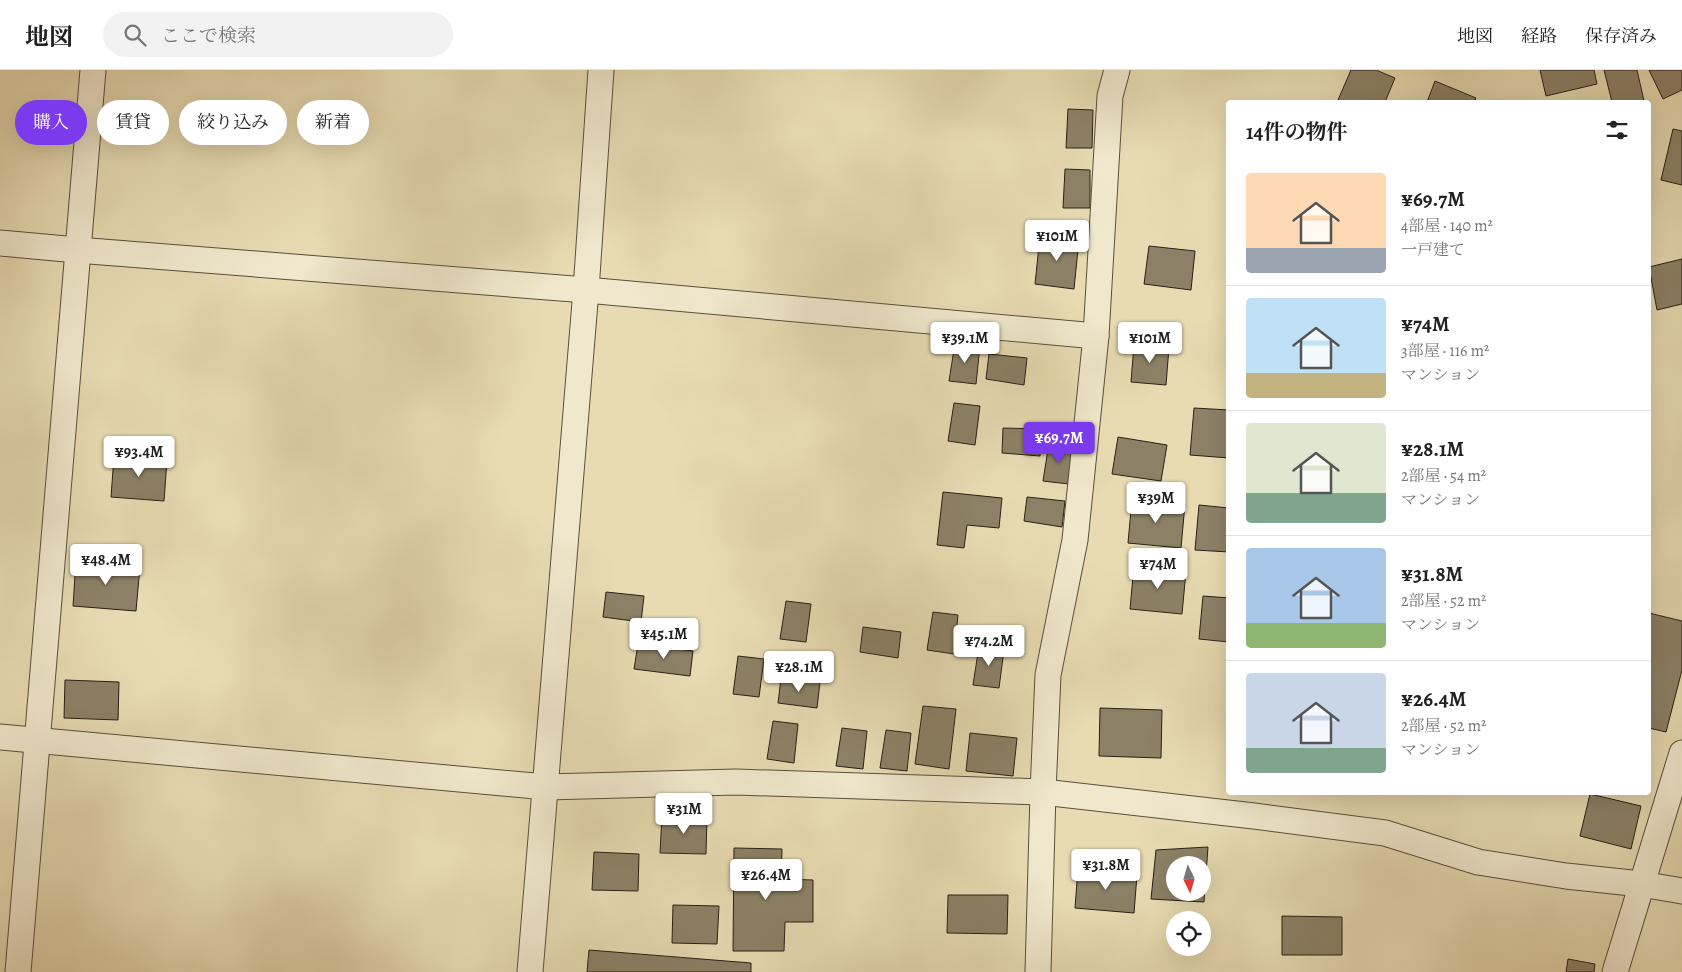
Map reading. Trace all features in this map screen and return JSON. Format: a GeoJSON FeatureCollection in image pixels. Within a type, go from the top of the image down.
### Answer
{"type":"FeatureCollection","features":[{"type":"Feature","properties":{"kind":"street"},"geometry":{"type":"LineString","coordinates":[[18,972],[93,70]]}},
{"type":"Feature","properties":{"kind":"street"},"geometry":{"type":"LineString","coordinates":[[530,972],[586,290],[601,70]]}},
{"type":"Feature","properties":{"kind":"street"},"geometry":{"type":"LineString","coordinates":[[1038,972],[1048,675],[1075,540],[1096,336],[1110,96],[1117,70]]}},
{"type":"Feature","properties":{"kind":"street"},"geometry":{"type":"LineString","coordinates":[[0,242],[77,250],[586,290],[1096,336]]}},
{"type":"Feature","properties":{"kind":"street"},"geometry":{"type":"LineString","coordinates":[[0,737],[546,787],[736,782],[1043,792],[1385,833],[1478,862],[1682,891]]}},
{"type":"Feature","properties":{"kind":"street"},"geometry":{"type":"LineString","coordinates":[[1615,972],[1682,753]]}},
{"type":"Feature","properties":{"kind":"building"},"geometry":{"type":"Polygon","coordinates":[[[1351,70],[1376,70],[1395,78],[1386,100],[1338,100],[1351,70]]]}},
{"type":"Feature","properties":{"kind":"building"},"geometry":{"type":"Polygon","coordinates":[[[1540,70],[1594,70],[1597,84],[1546,96],[1540,70]]]}},
{"type":"Feature","properties":{"kind":"building"},"geometry":{"type":"Polygon","coordinates":[[[1604,70],[1637,70],[1644,100],[1612,100],[1604,70]]]}},
{"type":"Feature","properties":{"kind":"building"},"geometry":{"type":"Polygon","coordinates":[[[1649,70],[1682,70],[1682,90],[1663,99],[1649,70]]]}},
{"type":"Feature","properties":{"kind":"building"},"geometry":{"type":"Polygon","coordinates":[[[1435,81],[1476,98],[1475,100],[1428,100],[1435,81]]]}},
{"type":"Feature","properties":{"kind":"building"},"geometry":{"type":"Polygon","coordinates":[[[1068,109],[1093,110],[1092,148],[1066,148],[1068,109]]]}},
{"type":"Feature","properties":{"kind":"building"},"geometry":{"type":"Polygon","coordinates":[[[1673,129],[1682,131],[1682,185],[1661,180],[1673,129]]]}},
{"type":"Feature","properties":{"kind":"building"},"geometry":{"type":"Polygon","coordinates":[[[1065,169],[1090,170],[1090,208],[1063,208],[1065,169]]]}},
{"type":"Feature","properties":{"kind":"building"},"geometry":{"type":"Polygon","coordinates":[[[1040,236],[1079,240],[1074,289],[1035,284],[1040,236]]]}},
{"type":"Feature","properties":{"kind":"building"},"geometry":{"type":"Polygon","coordinates":[[[1149,246],[1195,251],[1191,290],[1144,284],[1149,246]]]}},
{"type":"Feature","properties":{"kind":"building"},"geometry":{"type":"Polygon","coordinates":[[[1682,259],[1682,304],[1657,310],[1651,278],[1651,267],[1682,259]]]}},
{"type":"Feature","properties":{"kind":"building"},"geometry":{"type":"Polygon","coordinates":[[[955,343],[980,346],[976,384],[949,381],[955,343]]]}},
{"type":"Feature","properties":{"kind":"building"},"geometry":{"type":"Polygon","coordinates":[[[1134,344],[1169,347],[1166,385],[1131,382],[1134,344]]]}},
{"type":"Feature","properties":{"kind":"building"},"geometry":{"type":"Polygon","coordinates":[[[989,354],[1027,358],[1024,385],[986,379],[989,354]]]}},
{"type":"Feature","properties":{"kind":"building"},"geometry":{"type":"Polygon","coordinates":[[[954,403],[980,406],[975,445],[948,441],[954,403]]]}},
{"type":"Feature","properties":{"kind":"building"},"geometry":{"type":"Polygon","coordinates":[[[1194,408],[1226,410],[1226,458],[1190,455],[1194,408]]]}},
{"type":"Feature","properties":{"kind":"building"},"geometry":{"type":"Polygon","coordinates":[[[1003,428],[1041,429],[1040,456],[1002,453],[1003,428]]]}},
{"type":"Feature","properties":{"kind":"building"},"geometry":{"type":"Polygon","coordinates":[[[1118,437],[1167,445],[1161,481],[1112,474],[1118,437]]]}},
{"type":"Feature","properties":{"kind":"building"},"geometry":{"type":"Polygon","coordinates":[[[1049,443],[1074,446],[1069,484],[1043,481],[1049,443]]]}},
{"type":"Feature","properties":{"kind":"building"},"geometry":{"type":"Polygon","coordinates":[[[114,456],[167,460],[164,501],[111,497],[114,456]]]}},
{"type":"Feature","properties":{"kind":"building"},"geometry":{"type":"Polygon","coordinates":[[[943,492],[1002,498],[999,528],[967,525],[964,548],[937,545],[943,492]]]}},
{"type":"Feature","properties":{"kind":"building"},"geometry":{"type":"Polygon","coordinates":[[[1027,497],[1065,501],[1062,527],[1024,521],[1027,497]]]}},
{"type":"Feature","properties":{"kind":"building"},"geometry":{"type":"Polygon","coordinates":[[[1132,499],[1185,504],[1181,548],[1128,543],[1132,499]]]}},
{"type":"Feature","properties":{"kind":"building"},"geometry":{"type":"Polygon","coordinates":[[[1199,505],[1226,508],[1226,552],[1195,550],[1199,505]]]}},
{"type":"Feature","properties":{"kind":"building"},"geometry":{"type":"Polygon","coordinates":[[[76,561],[140,566],[136,611],[73,606],[76,561]]]}},
{"type":"Feature","properties":{"kind":"building"},"geometry":{"type":"Polygon","coordinates":[[[1134,566],[1186,571],[1182,614],[1130,609],[1134,566]]]}},
{"type":"Feature","properties":{"kind":"building"},"geometry":{"type":"Polygon","coordinates":[[[606,592],[644,596],[641,622],[603,617],[606,592]]]}},
{"type":"Feature","properties":{"kind":"building"},"geometry":{"type":"Polygon","coordinates":[[[1203,596],[1226,598],[1226,642],[1199,639],[1203,596]]]}},
{"type":"Feature","properties":{"kind":"building"},"geometry":{"type":"Polygon","coordinates":[[[786,601],[811,604],[806,642],[780,639],[786,601]]]}},
{"type":"Feature","properties":{"kind":"building"},"geometry":{"type":"Polygon","coordinates":[[[933,612],[958,615],[954,654],[927,650],[933,612]]]}},
{"type":"Feature","properties":{"kind":"building"},"geometry":{"type":"Polygon","coordinates":[[[1651,613],[1682,621],[1682,670],[1666,732],[1651,728],[1651,613]]]}},
{"type":"Feature","properties":{"kind":"building"},"geometry":{"type":"Polygon","coordinates":[[[863,627],[901,632],[898,658],[860,652],[863,627]]]}},
{"type":"Feature","properties":{"kind":"building"},"geometry":{"type":"Polygon","coordinates":[[[638,644],[693,651],[690,676],[634,669],[638,644]]]}},
{"type":"Feature","properties":{"kind":"building"},"geometry":{"type":"Polygon","coordinates":[[[979,646],[1004,650],[999,688],[973,685],[979,646]]]}},
{"type":"Feature","properties":{"kind":"building"},"geometry":{"type":"Polygon","coordinates":[[[738,656],[764,659],[759,697],[733,694],[738,656]]]}},
{"type":"Feature","properties":{"kind":"building"},"geometry":{"type":"Polygon","coordinates":[[[781,678],[820,682],[817,708],[778,703],[781,678]]]}},
{"type":"Feature","properties":{"kind":"building"},"geometry":{"type":"Polygon","coordinates":[[[65,680],[119,682],[118,720],[64,718],[65,680]]]}},
{"type":"Feature","properties":{"kind":"building"},"geometry":{"type":"Polygon","coordinates":[[[923,706],[956,709],[949,769],[915,764],[923,706]]]}},
{"type":"Feature","properties":{"kind":"building"},"geometry":{"type":"Polygon","coordinates":[[[1100,708],[1162,710],[1161,758],[1099,756],[1100,708]]]}},
{"type":"Feature","properties":{"kind":"building"},"geometry":{"type":"Polygon","coordinates":[[[773,721],[798,724],[794,763],[767,759],[773,721]]]}},
{"type":"Feature","properties":{"kind":"building"},"geometry":{"type":"Polygon","coordinates":[[[842,728],[867,731],[863,769],[836,766],[842,728]]]}},
{"type":"Feature","properties":{"kind":"building"},"geometry":{"type":"Polygon","coordinates":[[[886,730],[911,733],[907,771],[880,768],[886,730]]]}},
{"type":"Feature","properties":{"kind":"building"},"geometry":{"type":"Polygon","coordinates":[[[970,733],[1017,738],[1013,776],[966,771],[970,733]]]}},
{"type":"Feature","properties":{"kind":"building"},"geometry":{"type":"Polygon","coordinates":[[[1590,795],[1641,806],[1631,849],[1580,836],[1590,795]]]}},
{"type":"Feature","properties":{"kind":"building"},"geometry":{"type":"Polygon","coordinates":[[[662,815],[707,816],[706,854],[660,853],[662,815]]]}},
{"type":"Feature","properties":{"kind":"building"},"geometry":{"type":"Polygon","coordinates":[[[1208,847],[1207,856],[1166,856],[1166,900],[1151,899],[1156,850],[1208,847]]]}},
{"type":"Feature","properties":{"kind":"building"},"geometry":{"type":"Polygon","coordinates":[[[734,848],[782,849],[781,879],[813,880],[813,922],[785,922],[784,951],[733,951],[734,848]]]}},
{"type":"Feature","properties":{"kind":"building"},"geometry":{"type":"Polygon","coordinates":[[[594,852],[639,854],[638,891],[592,890],[594,852]]]}},
{"type":"Feature","properties":{"kind":"building"},"geometry":{"type":"Polygon","coordinates":[[[1078,869],[1137,875],[1134,913],[1075,908],[1078,869]]]}},
{"type":"Feature","properties":{"kind":"building"},"geometry":{"type":"Polygon","coordinates":[[[948,895],[1008,895],[1007,934],[947,933],[948,895]]]}},
{"type":"Feature","properties":{"kind":"building"},"geometry":{"type":"Polygon","coordinates":[[[673,905],[719,906],[717,944],[672,943],[673,905]]]}},
{"type":"Feature","properties":{"kind":"building"},"geometry":{"type":"Polygon","coordinates":[[[1282,916],[1342,917],[1342,955],[1282,955],[1282,916]]]}},
{"type":"Feature","properties":{"kind":"building"},"geometry":{"type":"Polygon","coordinates":[[[589,950],[751,963],[751,972],[587,972],[589,950]]]}},
{"type":"Feature","properties":{"kind":"building"},"geometry":{"type":"Polygon","coordinates":[[[1568,959],[1595,964],[1594,972],[1566,972],[1568,959]]]}}]}
